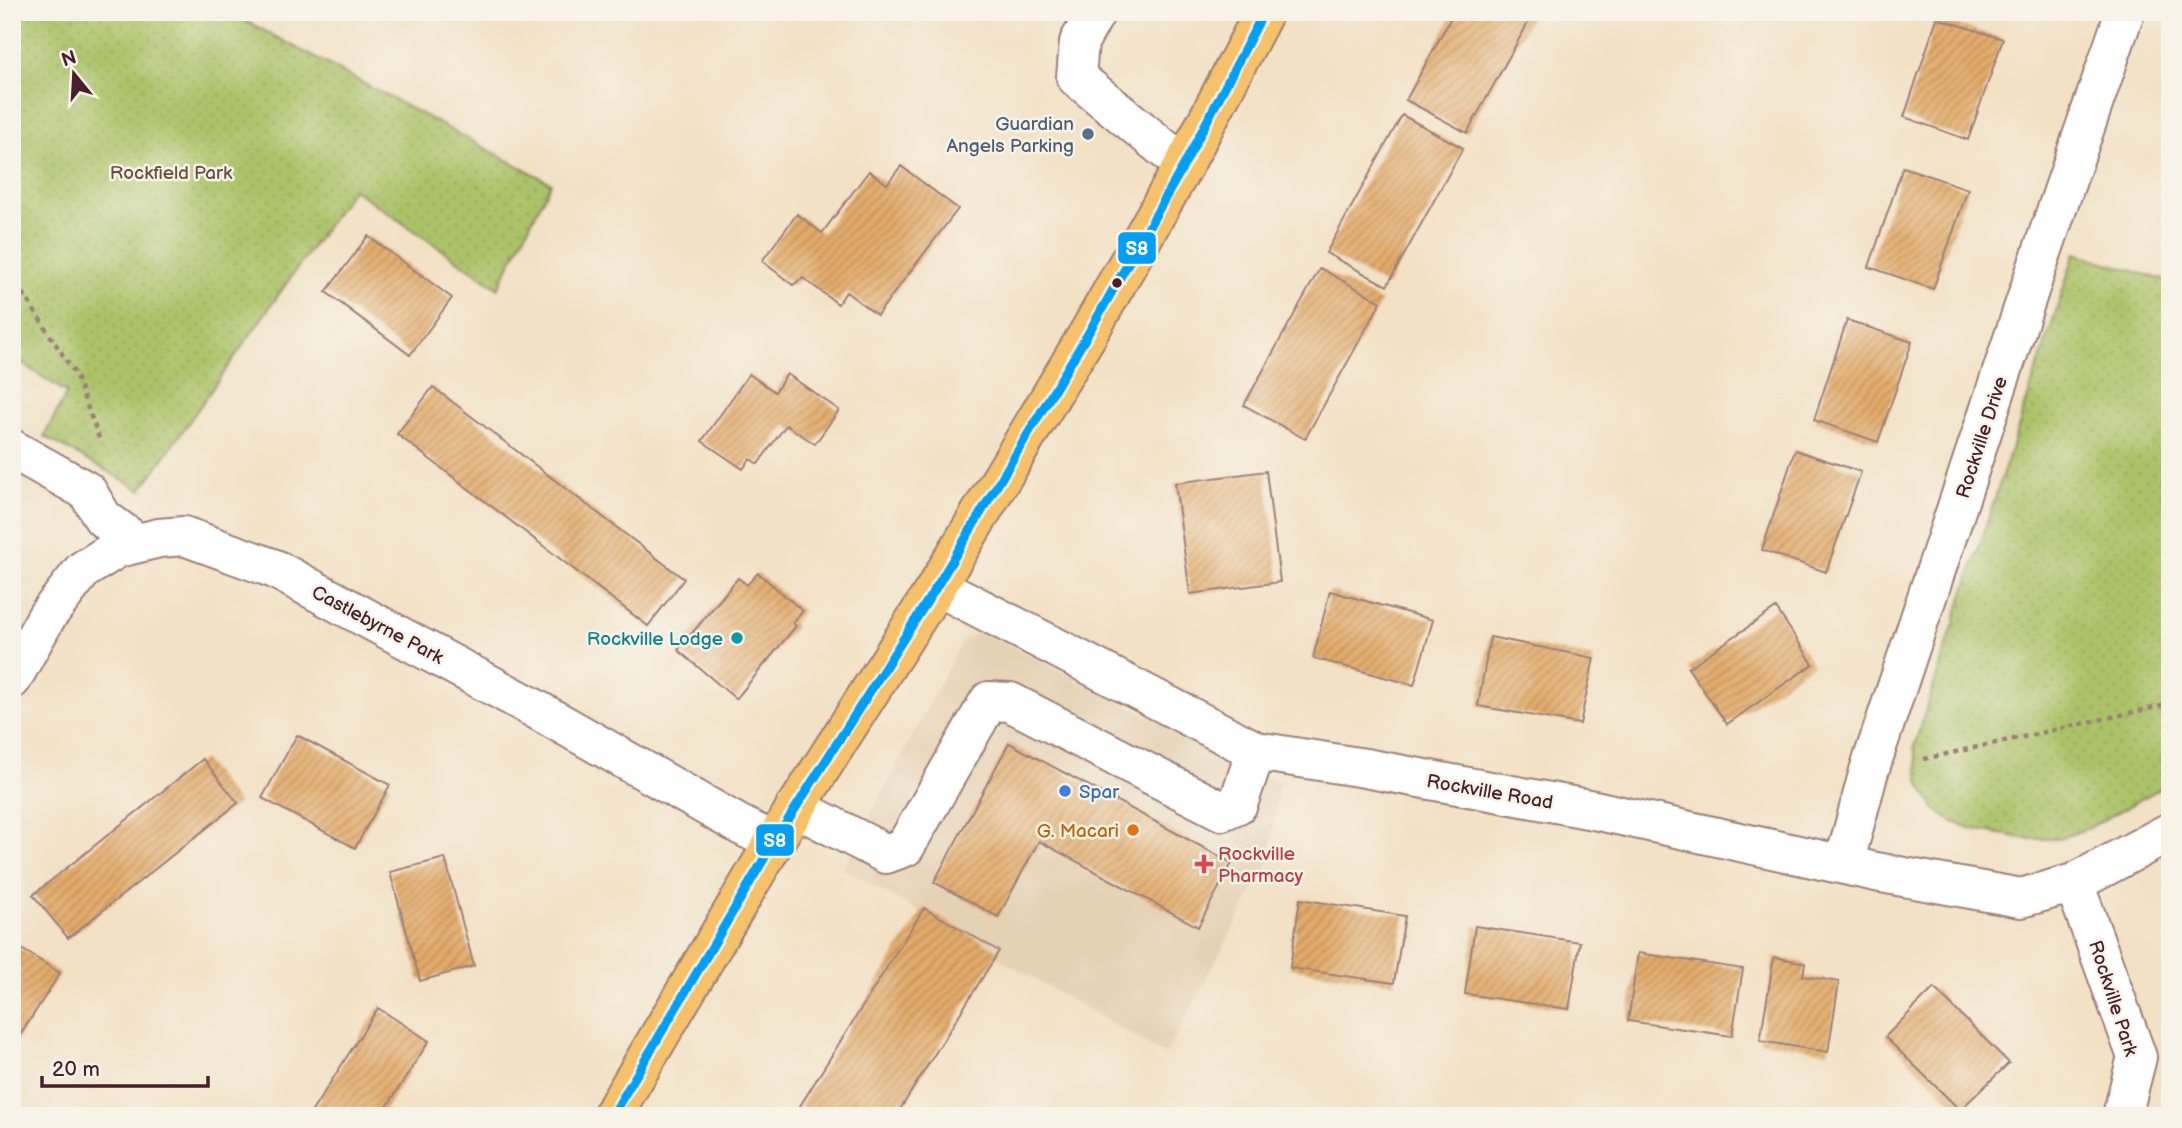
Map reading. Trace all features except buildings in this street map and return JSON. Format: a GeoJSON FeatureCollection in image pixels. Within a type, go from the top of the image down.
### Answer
{"type":"FeatureCollection","features":[{"type":"Feature","properties":{"kind":"main road"},"geometry":{"type":"LineString","coordinates":[[612,1116],[774,842],[937,586],[1089,332],[1184,165],[1264,12]]}},
{"type":"Feature","properties":{"kind":"street"},"geometry":{"type":"LineString","coordinates":[[1096,12],[1079,41],[1076,78],[1184,165]]}},
{"type":"Feature","properties":{"kind":"street","name":"Rockville Drive"},"geometry":{"type":"LineString","coordinates":[[1844,864],[1869,771],[2125,12]]}},
{"type":"Feature","properties":{"kind":"street"},"geometry":{"type":"LineString","coordinates":[[12,449],[88,491],[103,518],[136,542]]}},
{"type":"Feature","properties":{"kind":"street","name":"Castlebyrne Park"},"geometry":{"type":"LineString","coordinates":[[12,679],[47,616],[83,570],[118,548],[136,542],[184,536],[275,569],[532,707],[774,842]]}},
{"type":"Feature","properties":{"kind":"street","name":"Rockville Road"},"geometry":{"type":"LineString","coordinates":[[937,586],[1256,751],[1599,811],[1844,864],[2021,898],[2074,883],[2170,832]]}},
{"type":"Feature","properties":{"kind":"street"},"geometry":{"type":"LineString","coordinates":[[796,807],[886,854],[905,847],[989,701],[1010,702],[1222,811],[1238,804],[1256,751]]}},
{"type":"Feature","properties":{"kind":"street","name":"Rockville Park"},"geometry":{"type":"LineString","coordinates":[[2074,883],[2137,1056],[2122,1116]]}},
{"type":"Feature","properties":{"kind":"path"},"geometry":{"type":"LineString","coordinates":[[12,276],[75,374],[103,447]]}},
{"type":"Feature","properties":{"kind":"path"},"geometry":{"type":"LineString","coordinates":[[1869,771],[2170,704]]}},
{"type":"Feature","properties":{"kind":"shaded area"},"geometry":{"type":"Polygon","coordinates":[[[982,631],[1279,783],[1269,861],[1166,1055],[843,868],[962,641],[982,631]]]}},
{"type":"Feature","properties":{"kind":"green space","name":"Rockfield Park"},"geometry":{"type":"Polygon","coordinates":[[[12,12],[229,12],[551,183],[498,288],[353,189],[141,490],[44,436],[67,393],[12,357],[12,12]]]}},
{"type":"Feature","properties":{"kind":"green space"},"geometry":{"type":"Polygon","coordinates":[[[2075,253],[2170,282],[2170,783],[2089,828],[2058,839],[2028,839],[1973,829],[1951,821],[1934,808],[1920,784],[1914,746],[2075,253]]]}},
{"type":"Feature","properties":{"kind":"transit line","name":"S8"},"geometry":{"type":"LineString","coordinates":[[612,1116],[774,842],[937,586],[1089,332],[1184,165],[1264,12]]}},
{"type":"Feature","properties":{"kind":"place","name":"Guardian Angels Parking"},"geometry":{"type":"Point","coordinates":[1088,134]}},
{"type":"Feature","properties":{"kind":"place","name":"Rockville Lodge"},"geometry":{"type":"Point","coordinates":[737,638]}},
{"type":"Feature","properties":{"kind":"place","name":"Spar"},"geometry":{"type":"Point","coordinates":[1065,791]}},
{"type":"Feature","properties":{"kind":"place","name":"G. Macari"},"geometry":{"type":"Point","coordinates":[1133,830]}},
{"type":"Feature","properties":{"kind":"place","name":"Rockville Pharmacy"},"geometry":{"type":"Point","coordinates":[1204,864]}}]}
